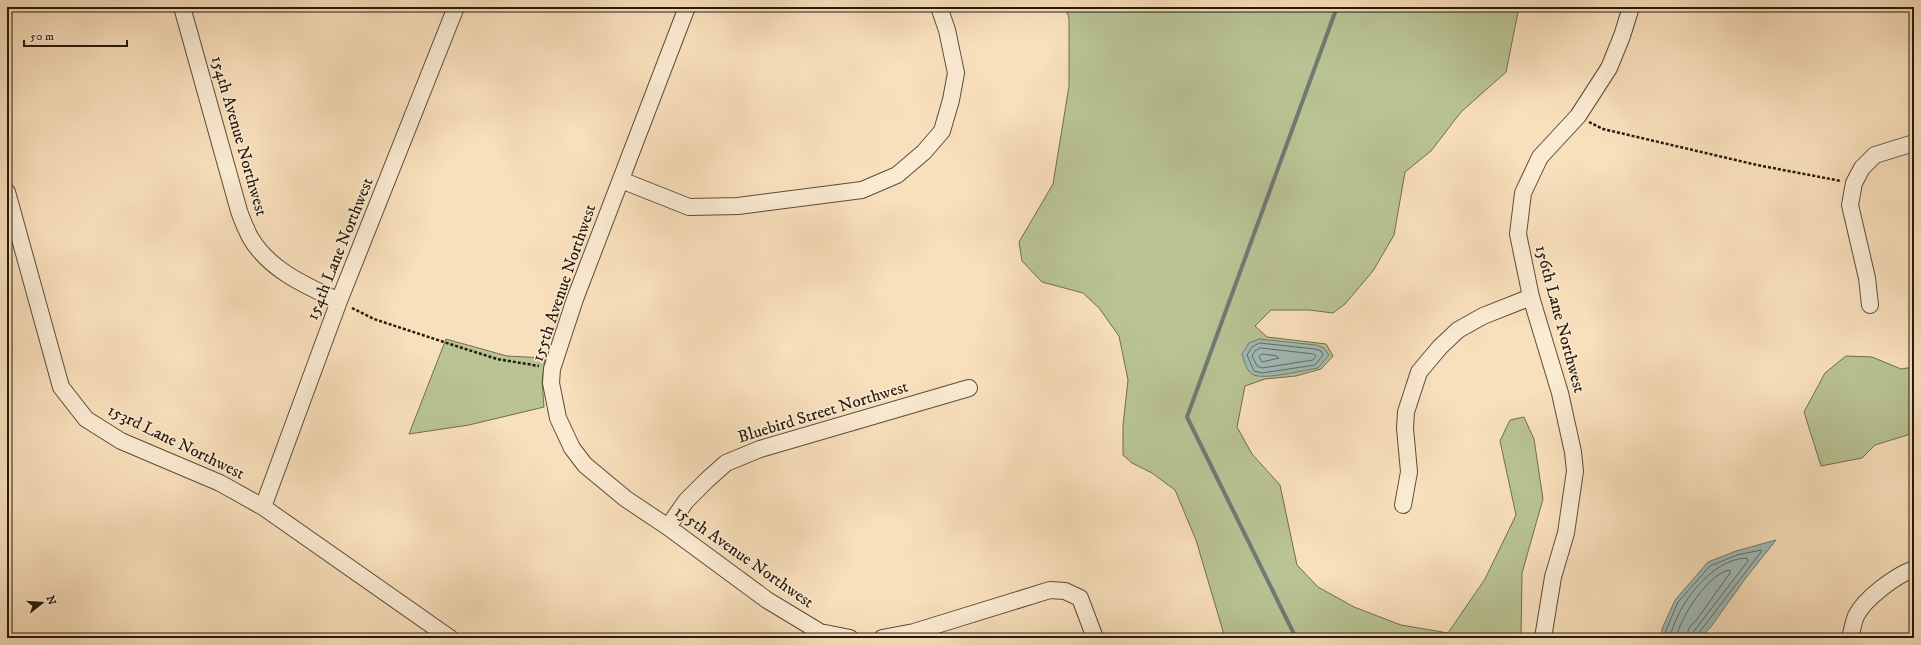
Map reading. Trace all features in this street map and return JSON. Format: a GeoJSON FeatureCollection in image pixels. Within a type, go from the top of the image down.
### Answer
{"type":"FeatureCollection","features":[{"type":"Feature","properties":{"kind":"street","name":"154th Avenue Northwest"},"geometry":{"type":"LineString","coordinates":[[182,7],[239,211],[250,237],[268,260],[297,282],[339,301]]}},
{"type":"Feature","properties":{"kind":"street","name":"154th Lane Northwest"},"geometry":{"type":"LineString","coordinates":[[263,506],[339,301],[456,7]]}},
{"type":"Feature","properties":{"kind":"street","name":"155th Avenue Northwest"},"geometry":{"type":"LineString","coordinates":[[687,7],[575,299],[552,369],[551,383],[558,418],[572,448],[585,465],[620,494],[668,527],[767,600],[820,632],[843,637]]}},
{"type":"Feature","properties":{"kind":"street"},"geometry":{"type":"LineString","coordinates":[[621,180],[689,207],[738,206],[862,190],[897,175],[924,152],[942,131],[956,73],[947,30],[939,7]]}},
{"type":"Feature","properties":{"kind":"street","name":"156th Lane Northwest"},"geometry":{"type":"LineString","coordinates":[[1543,638],[1553,577],[1566,533],[1575,471],[1573,452],[1560,393],[1531,298],[1518,234],[1523,193],[1540,157],[1578,116],[1609,68],[1622,36],[1631,7]]}},
{"type":"Feature","properties":{"kind":"street"},"geometry":{"type":"LineString","coordinates":[[1870,304],[1866,272],[1850,204],[1854,183],[1862,168],[1875,155],[1914,143]]}},
{"type":"Feature","properties":{"kind":"street","name":"153rd Lane Northwest"},"geometry":{"type":"LineString","coordinates":[[7,192],[61,387],[86,419],[121,441],[220,483],[263,506],[450,638]]}},
{"type":"Feature","properties":{"kind":"street"},"geometry":{"type":"LineString","coordinates":[[1403,505],[1409,472],[1405,428],[1406,412],[1419,372],[1440,347],[1458,330],[1483,316],[1531,298]]}},
{"type":"Feature","properties":{"kind":"street","name":"Bluebird Street Northwest"},"geometry":{"type":"LineString","coordinates":[[668,527],[686,502],[707,480],[726,464],[760,449],[969,388]]}},
{"type":"Feature","properties":{"kind":"street"},"geometry":{"type":"LineString","coordinates":[[1850,638],[1856,616],[1876,593],[1903,572],[1914,569]]}},
{"type":"Feature","properties":{"kind":"street"},"geometry":{"type":"LineString","coordinates":[[882,638],[914,632],[1050,590],[1066,591],[1079,598],[1095,638]]}},
{"type":"Feature","properties":{"kind":"path"},"geometry":{"type":"LineString","coordinates":[[1578,116],[1603,129],[1756,164],[1854,183]]}},
{"type":"Feature","properties":{"kind":"path"},"geometry":{"type":"LineString","coordinates":[[339,301],[374,319],[453,345],[497,359],[552,369]]}},
{"type":"Feature","properties":{"kind":"green space"},"geometry":{"type":"Polygon","coordinates":[[[1065,7],[1132,7],[1135,9],[1137,7],[1519,7],[1506,72],[1461,112],[1431,151],[1405,172],[1394,235],[1373,271],[1345,304],[1333,313],[1309,310],[1271,310],[1255,326],[1267,337],[1326,344],[1333,356],[1321,369],[1296,376],[1265,379],[1245,386],[1237,427],[1252,454],[1280,485],[1297,565],[1318,587],[1354,607],[1401,625],[1448,633],[1485,579],[1516,515],[1500,441],[1510,420],[1524,417],[1534,439],[1543,499],[1522,573],[1521,638],[1225,638],[1196,540],[1175,490],[1152,473],[1132,463],[1123,455],[1123,425],[1128,380],[1119,336],[1099,308],[1083,293],[1042,282],[1022,261],[1019,242],[1053,184],[1069,86],[1069,18],[1065,7]]]}},
{"type":"Feature","properties":{"kind":"green space"},"geometry":{"type":"Polygon","coordinates":[[[446,339],[507,356],[545,358],[542,381],[544,407],[469,425],[409,434],[446,339]]]}},
{"type":"Feature","properties":{"kind":"green space"},"geometry":{"type":"Polygon","coordinates":[[[1846,356],[1872,357],[1901,369],[1914,367],[1914,433],[1875,445],[1862,458],[1821,466],[1804,412],[1825,373],[1846,356]]]}},
{"type":"Feature","properties":{"kind":"water"},"geometry":{"type":"Polygon","coordinates":[[[1259,339],[1316,345],[1324,348],[1329,355],[1318,368],[1273,376],[1257,376],[1248,370],[1242,354],[1249,343],[1259,339]]]}},
{"type":"Feature","properties":{"kind":"water"},"geometry":{"type":"Polygon","coordinates":[[[1776,540],[1745,579],[1710,628],[1700,638],[1661,638],[1662,629],[1675,600],[1708,562],[1736,551],[1776,540]]]}},
{"type":"Feature","properties":{"kind":"waterway"},"geometry":{"type":"LineString","coordinates":[[1296,638],[1187,417],[1337,7]]}}]}
